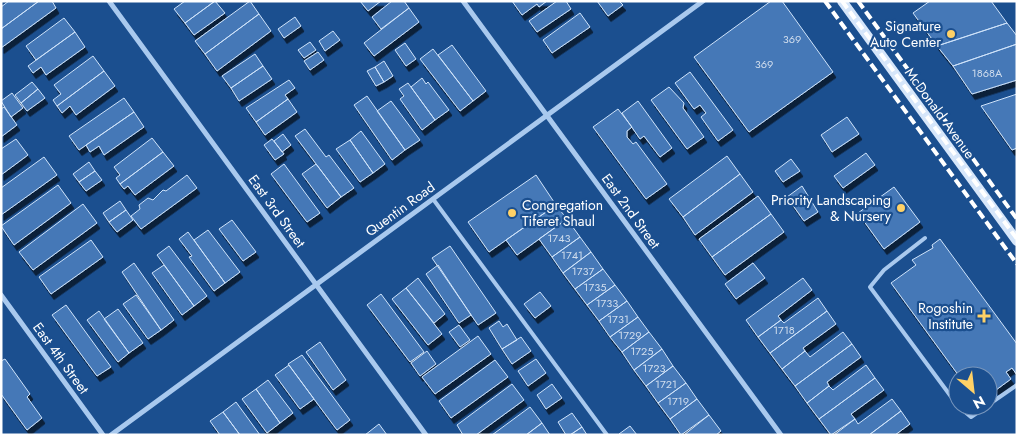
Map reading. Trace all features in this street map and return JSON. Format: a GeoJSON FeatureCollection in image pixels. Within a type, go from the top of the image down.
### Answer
{"type":"FeatureCollection","features":[{"type":"Feature","properties":{"kind":"main road","name":"McDonald Avenue"},"geometry":{"type":"LineString","coordinates":[[842,1],[1017,241]]}},
{"type":"Feature","properties":{"kind":"street","name":"East 3rd Street"},"geometry":{"type":"LineString","coordinates":[[110,1],[426,435]]}},
{"type":"Feature","properties":{"kind":"street","name":"East 2nd Street"},"geometry":{"type":"LineString","coordinates":[[463,1],[781,435]]}},
{"type":"Feature","properties":{"kind":"street","name":"Quentin Road"},"geometry":{"type":"LineString","coordinates":[[111,435],[703,1]]}},
{"type":"Feature","properties":{"kind":"street","name":"East 4th Street"},"geometry":{"type":"LineString","coordinates":[[1,295],[103,435]]}},
{"type":"Feature","properties":{"kind":"lane"},"geometry":{"type":"LineString","coordinates":[[433,199],[607,435]]}},
{"type":"Feature","properties":{"kind":"lane"},"geometry":{"type":"LineString","coordinates":[[925,238],[884,270],[870,287],[948,392]]}},
{"type":"Feature","properties":{"kind":"lane"},"geometry":{"type":"LineString","coordinates":[[998,399],[1017,385]]}},
{"type":"Feature","properties":{"kind":"building"},"geometry":{"type":"Polygon","coordinates":[[[9,1],[39,1],[1,29],[1,7],[9,1]]]}},
{"type":"Feature","properties":{"kind":"building"},"geometry":{"type":"Polygon","coordinates":[[[39,1],[52,1],[56,8],[1,48],[1,29],[39,1]]]}},
{"type":"Feature","properties":{"kind":"building"},"geometry":{"type":"Polygon","coordinates":[[[185,1],[215,1],[185,23],[174,9],[185,1]]]}},
{"type":"Feature","properties":{"kind":"building"},"geometry":{"type":"Polygon","coordinates":[[[215,1],[225,13],[194,35],[185,23],[215,1]]]}},
{"type":"Feature","properties":{"kind":"building"},"geometry":{"type":"Polygon","coordinates":[[[250,1],[259,14],[205,54],[195,41],[250,1]]]}},
{"type":"Feature","properties":{"kind":"building"},"geometry":{"type":"Polygon","coordinates":[[[360,1],[381,1],[368,11],[360,1]]]}},
{"type":"Feature","properties":{"kind":"building"},"geometry":{"type":"Polygon","coordinates":[[[392,1],[404,1],[409,8],[381,29],[372,17],[392,1]]]}},
{"type":"Feature","properties":{"kind":"building"},"geometry":{"type":"Polygon","coordinates":[[[512,1],[547,1],[539,7],[537,4],[522,15],[512,1]]]}},
{"type":"Feature","properties":{"kind":"building"},"geometry":{"type":"Polygon","coordinates":[[[557,1],[566,1],[571,9],[537,32],[529,21],[557,1]]]}},
{"type":"Feature","properties":{"kind":"building"},"geometry":{"type":"Polygon","coordinates":[[[597,1],[619,1],[623,5],[608,16],[597,1]]]}},
{"type":"Feature","properties":{"kind":"building"},"geometry":{"type":"Polygon","coordinates":[[[771,1],[782,1],[833,72],[749,132],[694,57],[771,1]]]}},
{"type":"Feature","properties":{"kind":"building","name":"Signature Auto Center"},"geometry":{"type":"Polygon","coordinates":[[[930,1],[991,1],[1007,23],[937,46],[913,13],[930,1]]]}},
{"type":"Feature","properties":{"kind":"building"},"geometry":{"type":"Polygon","coordinates":[[[409,8],[419,22],[374,56],[364,43],[409,8]]]}},
{"type":"Feature","properties":{"kind":"building"},"geometry":{"type":"Polygon","coordinates":[[[580,13],[590,27],[552,53],[543,40],[580,13]]]}},
{"type":"Feature","properties":{"kind":"building"},"geometry":{"type":"Polygon","coordinates":[[[259,14],[271,31],[217,71],[205,54],[259,14]]]}},
{"type":"Feature","properties":{"kind":"building"},"geometry":{"type":"Polygon","coordinates":[[[295,17],[301,26],[284,38],[278,29],[295,17]]]}},
{"type":"Feature","properties":{"kind":"building"},"geometry":{"type":"Polygon","coordinates":[[[64,18],[75,32],[36,60],[26,46],[64,18]]]}},
{"type":"Feature","properties":{"kind":"building"},"geometry":{"type":"Polygon","coordinates":[[[1007,23],[1017,36],[1017,44],[953,66],[937,46],[1007,23]]]}},
{"type":"Feature","properties":{"kind":"building"},"geometry":{"type":"Polygon","coordinates":[[[333,31],[340,40],[325,51],[319,41],[333,31]]]}},
{"type":"Feature","properties":{"kind":"building"},"geometry":{"type":"Polygon","coordinates":[[[75,32],[85,47],[46,75],[41,67],[33,73],[28,66],[75,32]]]}},
{"type":"Feature","properties":{"kind":"building"},"geometry":{"type":"Polygon","coordinates":[[[310,42],[316,50],[304,58],[298,50],[310,42]]]}},
{"type":"Feature","properties":{"kind":"building"},"geometry":{"type":"Polygon","coordinates":[[[405,43],[416,59],[406,66],[395,50],[405,43]]]}},
{"type":"Feature","properties":{"kind":"building"},"geometry":{"type":"Polygon","coordinates":[[[1017,44],[1017,80],[972,94],[953,66],[1017,44]]]}},
{"type":"Feature","properties":{"kind":"building"},"geometry":{"type":"Polygon","coordinates":[[[452,45],[486,91],[473,101],[438,55],[452,45]]]}},
{"type":"Feature","properties":{"kind":"building"},"geometry":{"type":"Polygon","coordinates":[[[433,49],[473,101],[460,111],[420,59],[433,49]]]}},
{"type":"Feature","properties":{"kind":"building"},"geometry":{"type":"Polygon","coordinates":[[[318,52],[324,60],[310,70],[304,61],[318,52]]]}},
{"type":"Feature","properties":{"kind":"building"},"geometry":{"type":"Polygon","coordinates":[[[255,54],[263,66],[231,88],[222,76],[255,54]]]}},
{"type":"Feature","properties":{"kind":"building"},"geometry":{"type":"Polygon","coordinates":[[[93,56],[104,71],[57,106],[53,100],[61,94],[54,85],[93,56]]]}},
{"type":"Feature","properties":{"kind":"building"},"geometry":{"type":"Polygon","coordinates":[[[384,61],[393,76],[384,82],[375,67],[384,61]]]}},
{"type":"Feature","properties":{"kind":"building"},"geometry":{"type":"Polygon","coordinates":[[[263,66],[272,79],[239,101],[231,88],[263,66]]]}},
{"type":"Feature","properties":{"kind":"building"},"geometry":{"type":"Polygon","coordinates":[[[375,67],[384,82],[376,86],[367,71],[375,67]]]}},
{"type":"Feature","properties":{"kind":"building"},"geometry":{"type":"Polygon","coordinates":[[[104,71],[115,86],[76,115],[70,106],[62,113],[57,106],[104,71]]]}},
{"type":"Feature","properties":{"kind":"building"},"geometry":{"type":"Polygon","coordinates":[[[690,72],[733,130],[718,141],[701,117],[706,113],[700,105],[694,109],[675,83],[690,72]]]}},
{"type":"Feature","properties":{"kind":"building"},"geometry":{"type":"Polygon","coordinates":[[[422,78],[426,84],[428,82],[449,110],[435,120],[411,87],[422,78]]]}},
{"type":"Feature","properties":{"kind":"building"},"geometry":{"type":"Polygon","coordinates":[[[289,80],[295,88],[285,95],[288,99],[256,122],[246,108],[289,80]]]}},
{"type":"Feature","properties":{"kind":"building"},"geometry":{"type":"Polygon","coordinates":[[[32,82],[38,89],[21,103],[15,95],[32,82]]]}},
{"type":"Feature","properties":{"kind":"building"},"geometry":{"type":"Polygon","coordinates":[[[408,83],[435,120],[422,130],[400,99],[404,96],[399,89],[408,83]]]}},
{"type":"Feature","properties":{"kind":"building"},"geometry":{"type":"Polygon","coordinates":[[[669,87],[684,103],[683,108],[704,137],[687,149],[651,100],[669,87]]]}},
{"type":"Feature","properties":{"kind":"building"},"geometry":{"type":"Polygon","coordinates":[[[38,89],[45,98],[27,111],[21,103],[38,89]]]}},
{"type":"Feature","properties":{"kind":"building"},"geometry":{"type":"Polygon","coordinates":[[[12,93],[23,108],[11,117],[1,101],[12,93]]]}},
{"type":"Feature","properties":{"kind":"building"},"geometry":{"type":"Polygon","coordinates":[[[1017,94],[1017,148],[1012,150],[981,106],[1017,94]]]}},
{"type":"Feature","properties":{"kind":"building"},"geometry":{"type":"Polygon","coordinates":[[[367,96],[405,150],[392,160],[354,105],[367,96]]]}},
{"type":"Feature","properties":{"kind":"building"},"geometry":{"type":"Polygon","coordinates":[[[124,98],[134,112],[79,150],[69,136],[124,98]]]}},
{"type":"Feature","properties":{"kind":"building"},"geometry":{"type":"Polygon","coordinates":[[[288,99],[297,112],[265,135],[256,122],[288,99]]]}},
{"type":"Feature","properties":{"kind":"building"},"geometry":{"type":"Polygon","coordinates":[[[391,101],[420,140],[405,150],[377,111],[391,101]]]}},
{"type":"Feature","properties":{"kind":"building"},"geometry":{"type":"Polygon","coordinates":[[[638,101],[672,148],[660,157],[644,136],[640,139],[622,113],[638,101]]]}},
{"type":"Feature","properties":{"kind":"building"},"geometry":{"type":"Polygon","coordinates":[[[4,107],[17,125],[1,137],[1,109],[4,107]]]}},
{"type":"Feature","properties":{"kind":"building"},"geometry":{"type":"Polygon","coordinates":[[[618,109],[632,127],[627,131],[627,137],[633,144],[636,142],[667,184],[646,199],[593,127],[618,109]]]}},
{"type":"Feature","properties":{"kind":"building"},"geometry":{"type":"Polygon","coordinates":[[[134,112],[144,127],[104,155],[99,146],[90,152],[86,145],[134,112]]]}},
{"type":"Feature","properties":{"kind":"building"},"geometry":{"type":"Polygon","coordinates":[[[847,117],[859,134],[832,152],[821,135],[847,117]]]}},
{"type":"Feature","properties":{"kind":"building"},"geometry":{"type":"Polygon","coordinates":[[[305,129],[326,157],[329,155],[354,188],[341,197],[295,136],[305,129]]]}},
{"type":"Feature","properties":{"kind":"building"},"geometry":{"type":"Polygon","coordinates":[[[361,131],[385,164],[373,173],[350,140],[361,131]]]}},
{"type":"Feature","properties":{"kind":"building"},"geometry":{"type":"Polygon","coordinates":[[[283,134],[291,145],[282,152],[274,141],[283,134]]]}},
{"type":"Feature","properties":{"kind":"building"},"geometry":{"type":"Polygon","coordinates":[[[152,138],[163,152],[120,184],[116,178],[120,175],[114,167],[152,138]]]}},
{"type":"Feature","properties":{"kind":"building"},"geometry":{"type":"Polygon","coordinates":[[[16,139],[28,155],[1,175],[1,149],[16,139]]]}},
{"type":"Feature","properties":{"kind":"building"},"geometry":{"type":"Polygon","coordinates":[[[272,139],[284,154],[275,160],[264,145],[272,139]]]}},
{"type":"Feature","properties":{"kind":"building"},"geometry":{"type":"Polygon","coordinates":[[[350,140],[373,173],[360,182],[336,149],[350,140]]]}},
{"type":"Feature","properties":{"kind":"building"},"geometry":{"type":"Polygon","coordinates":[[[163,152],[174,166],[135,195],[128,186],[124,189],[120,184],[163,152]]]}},
{"type":"Feature","properties":{"kind":"building"},"geometry":{"type":"Polygon","coordinates":[[[866,153],[875,165],[843,188],[834,176],[866,153]]]}},
{"type":"Feature","properties":{"kind":"building"},"geometry":{"type":"Polygon","coordinates":[[[727,156],[740,174],[683,217],[669,199],[727,156]]]}},
{"type":"Feature","properties":{"kind":"building"},"geometry":{"type":"Polygon","coordinates":[[[44,157],[57,175],[1,215],[1,188],[44,157]]]}},
{"type":"Feature","properties":{"kind":"building"},"geometry":{"type":"Polygon","coordinates":[[[791,159],[800,171],[783,182],[775,171],[791,159]]]}},
{"type":"Feature","properties":{"kind":"building"},"geometry":{"type":"Polygon","coordinates":[[[89,162],[95,171],[79,182],[73,174],[89,162]]]}},
{"type":"Feature","properties":{"kind":"building"},"geometry":{"type":"Polygon","coordinates":[[[284,164],[320,213],[307,222],[271,174],[284,164]]]}},
{"type":"Feature","properties":{"kind":"building"},"geometry":{"type":"Polygon","coordinates":[[[316,164],[341,197],[327,208],[302,174],[316,164]]]}},
{"type":"Feature","properties":{"kind":"building"},"geometry":{"type":"Polygon","coordinates":[[[95,171],[102,180],[86,191],[79,182],[95,171]]]}},
{"type":"Feature","properties":{"kind":"building"},"geometry":{"type":"Polygon","coordinates":[[[740,174],[753,192],[695,235],[683,217],[740,174]]]}},
{"type":"Feature","properties":{"kind":"building"},"geometry":{"type":"Polygon","coordinates":[[[187,175],[197,188],[141,229],[131,216],[140,209],[139,205],[148,198],[153,200],[163,190],[166,191],[187,175]]]}},
{"type":"Feature","properties":{"kind":"building","name":"Congregation Tiferet Shaul"},"geometry":{"type":"Polygon","coordinates":[[[536,175],[556,205],[489,252],[468,222],[536,175]]]}},
{"type":"Feature","properties":{"kind":"building"},"geometry":{"type":"Polygon","coordinates":[[[58,185],[71,203],[14,245],[1,226],[58,185]]]}},
{"type":"Feature","properties":{"kind":"building"},"geometry":{"type":"Polygon","coordinates":[[[802,186],[818,212],[804,221],[787,197],[802,186]]]}},
{"type":"Feature","properties":{"kind":"building"},"geometry":{"type":"Polygon","coordinates":[[[894,187],[920,222],[884,249],[858,213],[894,187]]]}},
{"type":"Feature","properties":{"kind":"building"},"geometry":{"type":"Polygon","coordinates":[[[758,196],[771,214],[712,257],[699,239],[758,196]]]}},
{"type":"Feature","properties":{"kind":"building"},"geometry":{"type":"Polygon","coordinates":[[[120,201],[126,210],[109,222],[103,213],[120,201]]]}},
{"type":"Feature","properties":{"kind":"building"},"geometry":{"type":"Polygon","coordinates":[[[83,204],[97,223],[33,270],[19,252],[83,204]]]}},
{"type":"Feature","properties":{"kind":"building"},"geometry":{"type":"Polygon","coordinates":[[[556,205],[567,219],[517,255],[506,240],[556,205]]]}},
{"type":"Feature","properties":{"kind":"building"},"geometry":{"type":"Polygon","coordinates":[[[126,210],[133,220],[117,232],[109,222],[126,210]]]}},
{"type":"Feature","properties":{"kind":"building"},"geometry":{"type":"Polygon","coordinates":[[[771,214],[784,232],[725,275],[712,257],[771,214]]]}},
{"type":"Feature","properties":{"kind":"building"},"geometry":{"type":"Polygon","coordinates":[[[567,219],[580,237],[552,257],[539,239],[567,219]]]}},
{"type":"Feature","properties":{"kind":"building"},"geometry":{"type":"Polygon","coordinates":[[[232,220],[256,252],[243,261],[219,229],[232,220]]]}},
{"type":"Feature","properties":{"kind":"building"},"geometry":{"type":"Polygon","coordinates":[[[208,230],[240,272],[225,283],[194,240],[208,230]]]}},
{"type":"Feature","properties":{"kind":"building"},"geometry":{"type":"Polygon","coordinates":[[[188,232],[225,283],[214,291],[189,257],[192,256],[179,239],[188,232]]]}},
{"type":"Feature","properties":{"kind":"building"},"geometry":{"type":"Polygon","coordinates":[[[580,237],[591,252],[563,273],[552,257],[580,237]]]}},
{"type":"Feature","properties":{"kind":"building"},"geometry":{"type":"Polygon","coordinates":[[[940,239],[1017,344],[1017,375],[1012,368],[1006,372],[1011,379],[998,389],[998,366],[952,366],[891,283],[916,265],[912,260],[933,248],[932,245],[940,239]]]}},
{"type":"Feature","properties":{"kind":"building"},"geometry":{"type":"Polygon","coordinates":[[[91,240],[103,257],[51,294],[39,277],[91,240]]]}},
{"type":"Feature","properties":{"kind":"building"},"geometry":{"type":"Polygon","coordinates":[[[169,246],[207,296],[194,306],[157,255],[169,246]]]}},
{"type":"Feature","properties":{"kind":"building"},"geometry":{"type":"Polygon","coordinates":[[[450,246],[496,313],[478,325],[432,258],[450,246]]]}},
{"type":"Feature","properties":{"kind":"building"},"geometry":{"type":"Polygon","coordinates":[[[591,252],[603,269],[575,289],[563,273],[591,252]]]}},
{"type":"Feature","properties":{"kind":"building"},"geometry":{"type":"Polygon","coordinates":[[[134,263],[174,320],[161,330],[122,272],[134,263]]]}},
{"type":"Feature","properties":{"kind":"building"},"geometry":{"type":"Polygon","coordinates":[[[753,263],[765,278],[736,299],[725,284],[753,263]]]}},
{"type":"Feature","properties":{"kind":"building"},"geometry":{"type":"Polygon","coordinates":[[[164,265],[194,306],[182,315],[152,273],[164,265]]]}},
{"type":"Feature","properties":{"kind":"building"},"geometry":{"type":"Polygon","coordinates":[[[438,265],[471,315],[459,323],[426,274],[438,265]]]}},
{"type":"Feature","properties":{"kind":"building"},"geometry":{"type":"Polygon","coordinates":[[[603,269],[615,285],[587,305],[575,289],[603,269]]]}},
{"type":"Feature","properties":{"kind":"building"},"geometry":{"type":"Polygon","coordinates":[[[418,278],[445,314],[434,323],[406,288],[418,278]]]}},
{"type":"Feature","properties":{"kind":"building"},"geometry":{"type":"Polygon","coordinates":[[[803,278],[812,290],[778,316],[781,320],[758,337],[746,320],[803,278]]]}},
{"type":"Feature","properties":{"kind":"building"},"geometry":{"type":"Polygon","coordinates":[[[615,285],[627,301],[599,321],[587,305],[615,285]]]}},
{"type":"Feature","properties":{"kind":"building"},"geometry":{"type":"Polygon","coordinates":[[[406,288],[442,334],[428,345],[392,299],[406,288]]]}},
{"type":"Feature","properties":{"kind":"building"},"geometry":{"type":"Polygon","coordinates":[[[540,292],[551,306],[535,318],[524,304],[540,292]]]}},
{"type":"Feature","properties":{"kind":"building"},"geometry":{"type":"Polygon","coordinates":[[[381,294],[424,352],[410,362],[367,305],[381,294]]]}},
{"type":"Feature","properties":{"kind":"building"},"geometry":{"type":"Polygon","coordinates":[[[136,295],[161,330],[148,339],[123,304],[136,295]]]}},
{"type":"Feature","properties":{"kind":"building"},"geometry":{"type":"Polygon","coordinates":[[[818,298],[827,311],[770,353],[758,337],[781,320],[784,323],[818,298]]]}},
{"type":"Feature","properties":{"kind":"building"},"geometry":{"type":"Polygon","coordinates":[[[627,301],[638,317],[610,337],[599,321],[627,301]]]}},
{"type":"Feature","properties":{"kind":"building"},"geometry":{"type":"Polygon","coordinates":[[[66,305],[111,367],[97,376],[52,315],[66,305]]]}},
{"type":"Feature","properties":{"kind":"building"},"geometry":{"type":"Polygon","coordinates":[[[118,309],[143,343],[129,353],[104,319],[118,309]]]}},
{"type":"Feature","properties":{"kind":"building"},"geometry":{"type":"Polygon","coordinates":[[[99,311],[129,353],[118,362],[87,320],[99,311]]]}},
{"type":"Feature","properties":{"kind":"building"},"geometry":{"type":"Polygon","coordinates":[[[827,311],[836,324],[803,348],[805,351],[782,369],[770,353],[827,311]]]}},
{"type":"Feature","properties":{"kind":"building"},"geometry":{"type":"Polygon","coordinates":[[[638,317],[649,332],[622,352],[610,337],[638,317]]]}},
{"type":"Feature","properties":{"kind":"building"},"geometry":{"type":"Polygon","coordinates":[[[499,321],[503,327],[507,324],[517,340],[502,349],[489,328],[499,321]]]}},
{"type":"Feature","properties":{"kind":"building"},"geometry":{"type":"Polygon","coordinates":[[[459,325],[470,340],[460,347],[449,332],[459,325]]]}},
{"type":"Feature","properties":{"kind":"building"},"geometry":{"type":"Polygon","coordinates":[[[649,332],[662,349],[634,370],[622,352],[649,332]]]}},
{"type":"Feature","properties":{"kind":"building"},"geometry":{"type":"Polygon","coordinates":[[[843,332],[852,344],[795,386],[782,369],[805,351],[810,357],[843,332]]]}},
{"type":"Feature","properties":{"kind":"building"},"geometry":{"type":"Polygon","coordinates":[[[478,336],[491,354],[435,394],[422,377],[478,336]]]}},
{"type":"Feature","properties":{"kind":"building"},"geometry":{"type":"Polygon","coordinates":[[[521,337],[531,351],[512,364],[502,349],[521,337]]]}},
{"type":"Feature","properties":{"kind":"building"},"geometry":{"type":"Polygon","coordinates":[[[320,342],[346,380],[333,390],[306,352],[320,342]]]}},
{"type":"Feature","properties":{"kind":"building"},"geometry":{"type":"Polygon","coordinates":[[[852,344],[861,357],[827,382],[829,386],[807,403],[795,386],[852,344]]]}},
{"type":"Feature","properties":{"kind":"building"},"geometry":{"type":"Polygon","coordinates":[[[662,349],[673,366],[646,386],[634,370],[662,349]]]}},
{"type":"Feature","properties":{"kind":"building"},"geometry":{"type":"Polygon","coordinates":[[[427,351],[436,364],[420,376],[411,363],[427,351]]]}},
{"type":"Feature","properties":{"kind":"building"},"geometry":{"type":"Polygon","coordinates":[[[302,355],[350,420],[337,430],[288,364],[302,355]]]}},
{"type":"Feature","properties":{"kind":"building"},"geometry":{"type":"Polygon","coordinates":[[[5,359],[30,394],[27,397],[42,418],[27,430],[1,394],[1,361],[5,359]]]}},
{"type":"Feature","properties":{"kind":"building"},"geometry":{"type":"Polygon","coordinates":[[[536,359],[546,373],[528,386],[518,371],[536,359]]]}},
{"type":"Feature","properties":{"kind":"building"},"geometry":{"type":"Polygon","coordinates":[[[495,360],[508,377],[451,418],[439,401],[495,360]]]}},
{"type":"Feature","properties":{"kind":"building"},"geometry":{"type":"Polygon","coordinates":[[[289,365],[314,399],[300,409],[275,375],[289,365]]]}},
{"type":"Feature","properties":{"kind":"building"},"geometry":{"type":"Polygon","coordinates":[[[866,365],[875,378],[819,419],[807,403],[829,386],[833,390],[866,365]]]}},
{"type":"Feature","properties":{"kind":"building"},"geometry":{"type":"Polygon","coordinates":[[[673,366],[686,383],[658,403],[646,386],[673,366]]]}},
{"type":"Feature","properties":{"kind":"building"},"geometry":{"type":"Polygon","coordinates":[[[875,378],[884,390],[851,414],[855,419],[831,435],[819,419],[875,378]]]}},
{"type":"Feature","properties":{"kind":"building"},"geometry":{"type":"Polygon","coordinates":[[[268,380],[293,413],[280,423],[256,389],[268,380]]]}},
{"type":"Feature","properties":{"kind":"building"},"geometry":{"type":"Polygon","coordinates":[[[686,383],[697,399],[670,419],[658,403],[686,383]]]}},
{"type":"Feature","properties":{"kind":"building"},"geometry":{"type":"Polygon","coordinates":[[[512,384],[524,400],[476,435],[463,435],[457,425],[512,384]]]}},
{"type":"Feature","properties":{"kind":"building"},"geometry":{"type":"Polygon","coordinates":[[[552,384],[562,398],[546,409],[537,395],[552,384]]]}},
{"type":"Feature","properties":{"kind":"building"},"geometry":{"type":"Polygon","coordinates":[[[256,389],[280,423],[267,433],[242,399],[256,389]]]}},
{"type":"Feature","properties":{"kind":"building"},"geometry":{"type":"Polygon","coordinates":[[[697,399],[709,415],[681,435],[670,419],[697,399]]]}},
{"type":"Feature","properties":{"kind":"building"},"geometry":{"type":"Polygon","coordinates":[[[892,399],[901,411],[869,435],[834,435],[855,419],[858,424],[892,399]]]}},
{"type":"Feature","properties":{"kind":"building"},"geometry":{"type":"Polygon","coordinates":[[[236,402],[260,435],[240,435],[223,412],[236,402]]]}},
{"type":"Feature","properties":{"kind":"building"},"geometry":{"type":"Polygon","coordinates":[[[530,407],[542,423],[526,435],[492,435],[530,407]]]}},
{"type":"Feature","properties":{"kind":"building"},"geometry":{"type":"Polygon","coordinates":[[[901,411],[910,424],[895,435],[869,435],[901,411]]]}},
{"type":"Feature","properties":{"kind":"building"},"geometry":{"type":"Polygon","coordinates":[[[223,412],[240,435],[220,435],[210,421],[223,412]]]}},
{"type":"Feature","properties":{"kind":"building"},"geometry":{"type":"Polygon","coordinates":[[[572,413],[582,427],[570,435],[566,435],[558,422],[572,413]]]}},
{"type":"Feature","properties":{"kind":"building"},"geometry":{"type":"Polygon","coordinates":[[[709,415],[721,431],[716,435],[684,435],[709,415]]]}},
{"type":"Feature","properties":{"kind":"building"},"geometry":{"type":"Polygon","coordinates":[[[542,423],[550,435],[526,435],[542,423]]]}},
{"type":"Feature","properties":{"kind":"building"},"geometry":{"type":"Polygon","coordinates":[[[379,424],[387,435],[365,435],[379,424]]]}},
{"type":"Feature","properties":{"kind":"building"},"geometry":{"type":"Polygon","coordinates":[[[630,426],[637,435],[619,435],[619,434],[630,426]]]}},
{"type":"Feature","properties":{"kind":"building"},"geometry":{"type":"Polygon","coordinates":[[[582,427],[587,435],[570,435],[582,427]]]}},
{"type":"Feature","properties":{"kind":"railway"},"geometry":{"type":"LineString","coordinates":[[825,1],[1017,264]]}},
{"type":"Feature","properties":{"kind":"railway"},"geometry":{"type":"LineString","coordinates":[[842,1],[1017,239]]}},
{"type":"Feature","properties":{"kind":"railway"},"geometry":{"type":"LineString","coordinates":[[858,1],[1017,219]]}},
{"type":"Feature","properties":{"kind":"place","name":"Signature Auto Center"},"geometry":{"type":"Point","coordinates":[951,34]}},
{"type":"Feature","properties":{"kind":"place","name":"Priority Landscaping & Nursery"},"geometry":{"type":"Point","coordinates":[901,208]}},
{"type":"Feature","properties":{"kind":"place","name":"Congregation Tiferet Shaul"},"geometry":{"type":"Point","coordinates":[512,213]}},
{"type":"Feature","properties":{"kind":"place","name":"Rogoshin Institute"},"geometry":{"type":"Point","coordinates":[984,316]}}]}
